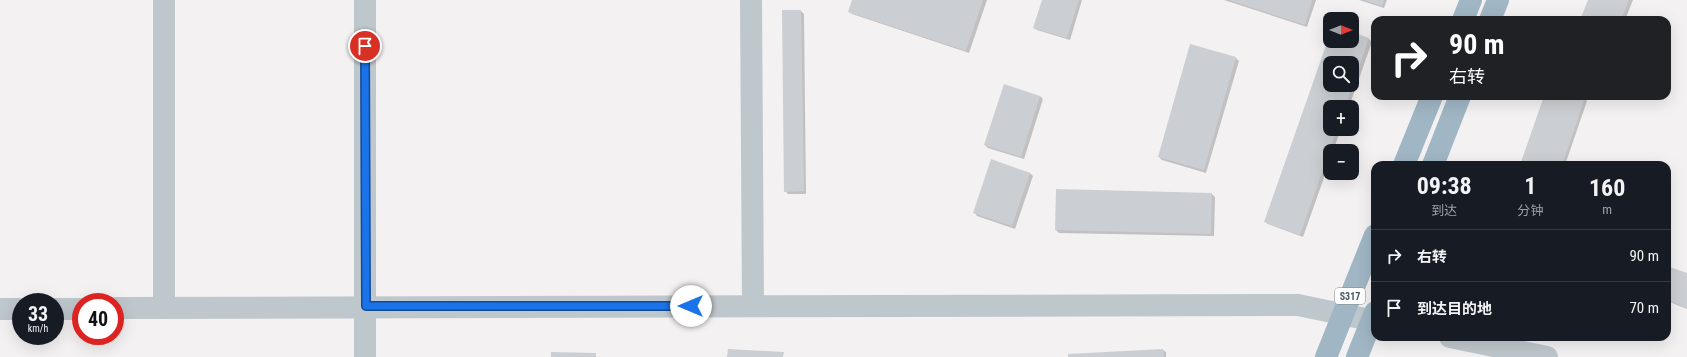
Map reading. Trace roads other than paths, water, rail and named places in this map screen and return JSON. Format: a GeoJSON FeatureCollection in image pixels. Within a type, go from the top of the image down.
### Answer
{"type":"FeatureCollection","features":[{"type":"Feature","properties":{"kind":"highway"},"geometry":{"type":"LineString","coordinates":[[1465,16],[1472,0]]}},
{"type":"Feature","properties":{"kind":"highway"},"geometry":{"type":"LineString","coordinates":[[1492,16],[1498,0]]}},
{"type":"Feature","properties":{"kind":"highway"},"geometry":{"type":"LineString","coordinates":[[1406,161],[1430,100]]}},
{"type":"Feature","properties":{"kind":"highway"},"geometry":{"type":"LineString","coordinates":[[1435,161],[1458,100]]}},
{"type":"Feature","properties":{"kind":"highway","name":"S317"},"geometry":{"type":"LineString","coordinates":[[1326,357],[1371,246]]}},
{"type":"Feature","properties":{"kind":"highway"},"geometry":{"type":"LineString","coordinates":[[1357,357],[1371,325]]}},
{"type":"Feature","properties":{"kind":"street"},"geometry":{"type":"LineString","coordinates":[[164,0],[164,308]]}},
{"type":"Feature","properties":{"kind":"street"},"geometry":{"type":"LineString","coordinates":[[365,0],[365,357]]}},
{"type":"Feature","properties":{"kind":"street"},"geometry":{"type":"LineString","coordinates":[[751,0],[753,306]]}},
{"type":"Feature","properties":{"kind":"street"},"geometry":{"type":"LineString","coordinates":[[124,308],[366,306],[1298,305],[1343,314],[1371,318]]}},
{"type":"Feature","properties":{"kind":"street"},"geometry":{"type":"LineString","coordinates":[[0,310],[12,309]]}},
{"type":"Feature","properties":{"kind":"street"},"geometry":{"type":"LineString","coordinates":[[1469,341],[1547,357]]}}]}
